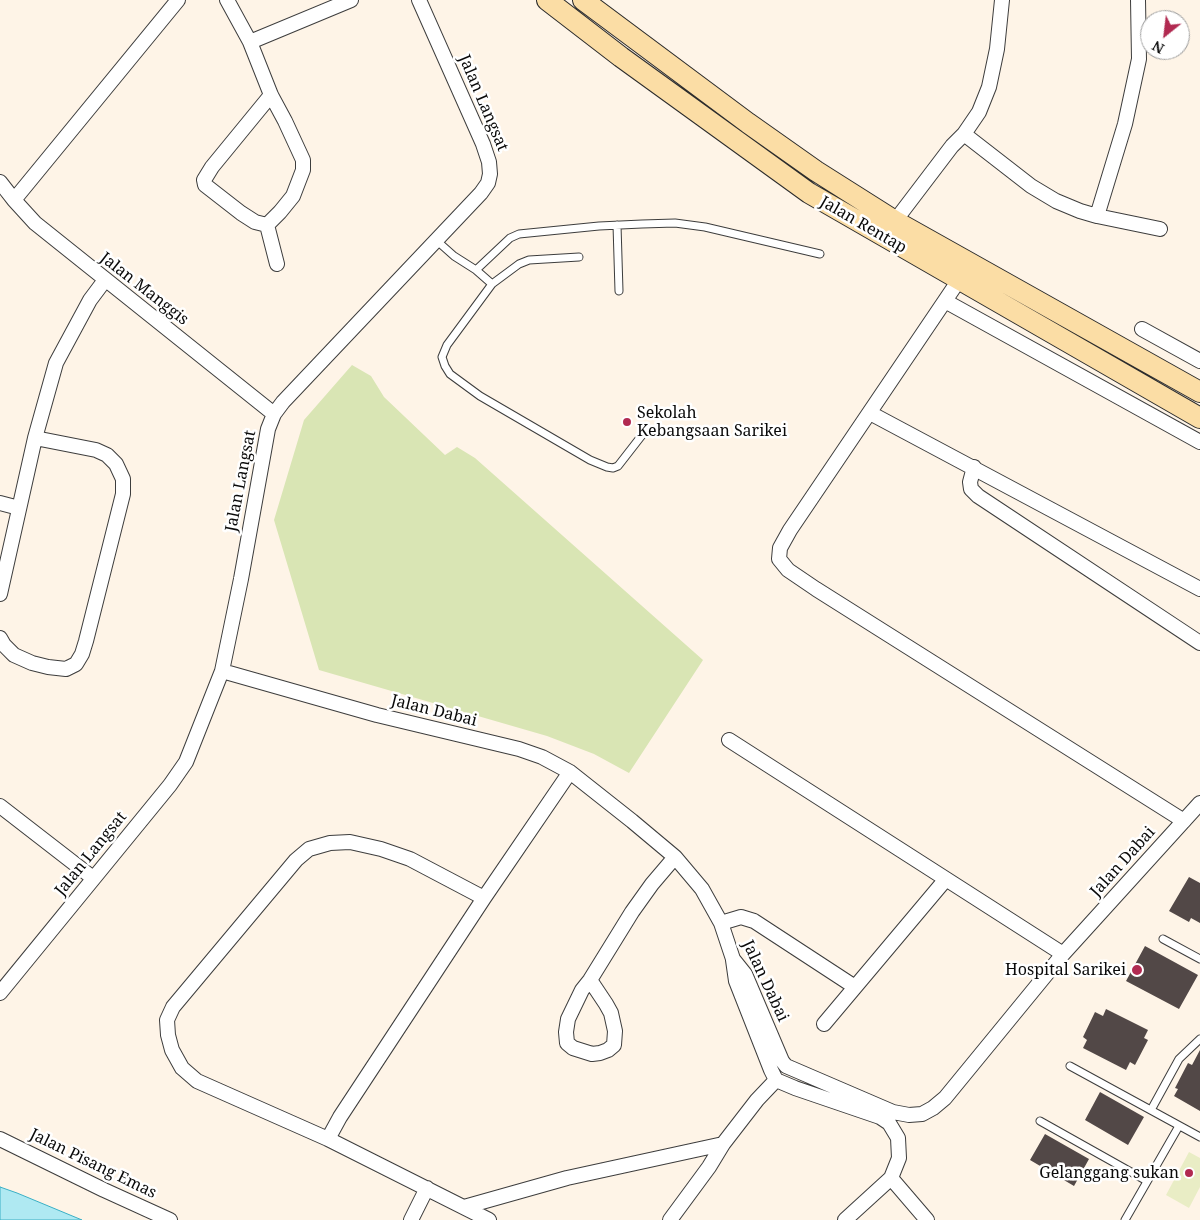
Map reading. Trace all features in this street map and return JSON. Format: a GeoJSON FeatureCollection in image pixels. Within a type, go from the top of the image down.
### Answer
{"type":"FeatureCollection","features":[{"type":"Feature","properties":{"kind":"main road","name":"Jalan Rentap"},"geometry":{"type":"LineString","coordinates":[[547,0],[621,57],[809,193],[1200,418]]}},
{"type":"Feature","properties":{"kind":"main road","name":"Jalan Rentap"},"geometry":{"type":"LineString","coordinates":[[583,0],[748,123],[816,171],[895,221],[1200,392]]}},
{"type":"Feature","properties":{"kind":"street"},"geometry":{"type":"LineString","coordinates":[[14,200],[178,0]]}},
{"type":"Feature","properties":{"kind":"street"},"geometry":{"type":"LineString","coordinates":[[227,0],[250,42],[271,96],[303,160],[303,170],[293,196],[266,225]]}},
{"type":"Feature","properties":{"kind":"street"},"geometry":{"type":"LineString","coordinates":[[250,42],[351,0]]}},
{"type":"Feature","properties":{"kind":"street","name":"Jalan Langsat"},"geometry":{"type":"LineString","coordinates":[[0,993],[170,785],[186,762],[222,671],[268,429],[274,414],[283,402],[481,193],[488,183],[490,174],[489,162],[483,144],[419,0]]}},
{"type":"Feature","properties":{"kind":"street"},"geometry":{"type":"LineString","coordinates":[[895,221],[952,146],[964,134],[979,112],[989,87],[997,50],[1002,0]]}},
{"type":"Feature","properties":{"kind":"street"},"geometry":{"type":"LineString","coordinates":[[1097,216],[1125,124],[1139,59],[1138,0]]}},
{"type":"Feature","properties":{"kind":"street"},"geometry":{"type":"LineString","coordinates":[[266,225],[256,222],[242,213],[205,185],[204,180],[212,167],[271,96]]}},
{"type":"Feature","properties":{"kind":"street"},"geometry":{"type":"LineString","coordinates":[[964,134],[1031,186],[1056,201],[1080,212],[1160,229]]}},
{"type":"Feature","properties":{"kind":"street","name":"Jalan Manggis"},"geometry":{"type":"LineString","coordinates":[[0,182],[34,223],[274,414]]}},
{"type":"Feature","properties":{"kind":"street"},"geometry":{"type":"LineString","coordinates":[[266,225],[277,264]]}},
{"type":"Feature","properties":{"kind":"street"},"geometry":{"type":"LineString","coordinates":[[0,594],[35,438],[56,363],[90,300],[105,280]]}},
{"type":"Feature","properties":{"kind":"street"},"geometry":{"type":"LineString","coordinates":[[958,280],[790,530],[780,548],[779,559],[788,570],[1184,821]]}},
{"type":"Feature","properties":{"kind":"street"},"geometry":{"type":"LineString","coordinates":[[945,300],[1200,442]]}},
{"type":"Feature","properties":{"kind":"street"},"geometry":{"type":"LineString","coordinates":[[1142,329],[1200,361]]}},
{"type":"Feature","properties":{"kind":"street"},"geometry":{"type":"LineString","coordinates":[[870,413],[1200,589]]}},
{"type":"Feature","properties":{"kind":"street"},"geometry":{"type":"LineString","coordinates":[[0,638],[14,655],[32,663],[66,669],[76,664],[82,654],[123,494],[123,479],[116,464],[107,455],[96,450],[35,438]]}},
{"type":"Feature","properties":{"kind":"street"},"geometry":{"type":"LineString","coordinates":[[974,467],[970,482],[971,489],[978,496],[1200,643]]}},
{"type":"Feature","properties":{"kind":"street"},"geometry":{"type":"LineString","coordinates":[[0,503],[19,508]]}},
{"type":"Feature","properties":{"kind":"street","name":"Jalan Dabai"},"geometry":{"type":"LineString","coordinates":[[222,671],[377,715],[519,749],[542,757],[570,772],[675,857],[702,889],[721,923],[733,959],[745,974],[782,1061],[786,1066],[893,1112],[909,1115],[922,1114],[945,1098],[1063,954],[1200,803]]}},
{"type":"Feature","properties":{"kind":"street"},"geometry":{"type":"LineString","coordinates":[[729,740],[1063,954]]}},
{"type":"Feature","properties":{"kind":"street"},"geometry":{"type":"LineString","coordinates":[[328,1139],[340,1117],[484,898],[570,772]]}},
{"type":"Feature","properties":{"kind":"street"},"geometry":{"type":"LineString","coordinates":[[0,806],[93,878]]}},
{"type":"Feature","properties":{"kind":"street"},"geometry":{"type":"LineString","coordinates":[[484,898],[410,858],[381,848],[350,842],[330,843],[309,849],[296,860],[174,1007],[167,1020],[172,1050],[182,1068],[197,1080],[328,1139],[489,1220]]}},
{"type":"Feature","properties":{"kind":"street"},"geometry":{"type":"LineString","coordinates":[[590,980],[611,1014],[615,1031],[614,1045],[608,1050],[592,1054],[573,1048],[567,1043],[568,1019],[582,990],[632,912],[675,857]]}},
{"type":"Feature","properties":{"kind":"street"},"geometry":{"type":"LineString","coordinates":[[824,1024],[946,879]]}},
{"type":"Feature","properties":{"kind":"street"},"geometry":{"type":"LineString","coordinates":[[721,923],[740,917],[747,918],[856,987]]}},
{"type":"Feature","properties":{"kind":"street"},"geometry":{"type":"LineString","coordinates":[[733,959],[736,981],[776,1080],[863,1110],[889,1123],[898,1138],[899,1158],[891,1178],[845,1220]]}},
{"type":"Feature","properties":{"kind":"street"},"geometry":{"type":"LineString","coordinates":[[670,1220],[709,1166],[722,1144],[757,1100],[776,1080]]}},
{"type":"Feature","properties":{"kind":"street","name":"Jalan Pisang Emas"},"geometry":{"type":"LineString","coordinates":[[0,1139],[170,1220]]}},
{"type":"Feature","properties":{"kind":"street"},"geometry":{"type":"LineString","coordinates":[[464,1207],[567,1178],[722,1144]]}},
{"type":"Feature","properties":{"kind":"street"},"geometry":{"type":"LineString","coordinates":[[891,1178],[927,1220]]}},
{"type":"Feature","properties":{"kind":"street"},"geometry":{"type":"LineString","coordinates":[[411,1220],[427,1188]]}},
{"type":"Feature","properties":{"kind":"lane"},"geometry":{"type":"LineString","coordinates":[[476,270],[510,238],[519,234],[618,225],[675,223],[706,227],[820,254]]}},
{"type":"Feature","properties":{"kind":"lane"},"geometry":{"type":"LineString","coordinates":[[618,225],[620,291]]}},
{"type":"Feature","properties":{"kind":"lane"},"geometry":{"type":"LineString","coordinates":[[436,240],[492,284]]}},
{"type":"Feature","properties":{"kind":"lane"},"geometry":{"type":"LineString","coordinates":[[579,257],[529,260],[519,264],[492,284],[447,345],[442,357],[444,366],[450,374],[488,401],[590,460],[607,467],[613,468],[618,466],[646,430]]}},
{"type":"Feature","properties":{"kind":"lane"},"geometry":{"type":"LineString","coordinates":[[1164,939],[1200,959]]}},
{"type":"Feature","properties":{"kind":"lane"},"geometry":{"type":"LineString","coordinates":[[1151,1110],[1179,1059],[1200,1039]]}},
{"type":"Feature","properties":{"kind":"lane"},"geometry":{"type":"LineString","coordinates":[[1070,1066],[1200,1137]]}},
{"type":"Feature","properties":{"kind":"lane"},"geometry":{"type":"LineString","coordinates":[[1040,1121],[1147,1181]]}},
{"type":"Feature","properties":{"kind":"lane"},"geometry":{"type":"LineString","coordinates":[[1125,1220],[1179,1126]]}},
{"type":"Feature","properties":{"kind":"green space"},"geometry":{"type":"Polygon","coordinates":[[[352,365],[371,376],[384,397],[445,455],[457,447],[475,458],[703,660],[629,773],[594,754],[547,736],[319,670],[274,520],[304,420],[352,365]]]}},
{"type":"Feature","properties":{"kind":"green space","name":"Gelanggang sukan"},"geometry":{"type":"Polygon","coordinates":[[[1189,1152],[1200,1158],[1200,1187],[1189,1208],[1166,1195],[1189,1152]]]}},
{"type":"Feature","properties":{"kind":"water"},"geometry":{"type":"Polygon","coordinates":[[[0,1187],[17,1193],[82,1220],[0,1220],[0,1187]]]}},
{"type":"Feature","properties":{"kind":"building"},"geometry":{"type":"Polygon","coordinates":[[[1189,877],[1200,883],[1200,923],[1191,918],[1189,922],[1169,911],[1189,877]]]}},
{"type":"Feature","properties":{"kind":"building"},"geometry":{"type":"Polygon","coordinates":[[[1145,946],[1198,975],[1179,1009],[1126,981],[1145,946]]]}},
{"type":"Feature","properties":{"kind":"building"},"geometry":{"type":"Polygon","coordinates":[[[1106,1009],[1148,1030],[1144,1038],[1148,1040],[1135,1065],[1130,1062],[1126,1070],[1083,1048],[1087,1040],[1083,1037],[1095,1012],[1103,1016],[1106,1009]]]}},
{"type":"Feature","properties":{"kind":"building"},"geometry":{"type":"Polygon","coordinates":[[[1200,1050],[1200,1111],[1174,1096],[1178,1089],[1175,1088],[1188,1063],[1192,1065],[1200,1050]]]}},
{"type":"Feature","properties":{"kind":"building"},"geometry":{"type":"Polygon","coordinates":[[[1100,1092],[1144,1117],[1128,1145],[1085,1120],[1100,1092]]]}},
{"type":"Feature","properties":{"kind":"building"},"geometry":{"type":"Polygon","coordinates":[[[1045,1134],[1089,1159],[1074,1186],[1030,1160],[1045,1134]]]}},
{"type":"Feature","properties":{"kind":"place","name":"Sekolah Kebangsaan Sarikei"},"geometry":{"type":"Point","coordinates":[627,422]}},
{"type":"Feature","properties":{"kind":"place","name":"Hospital Sarikei"},"geometry":{"type":"Point","coordinates":[1137,970]}},
{"type":"Feature","properties":{"kind":"place","name":"Gelanggang sukan"},"geometry":{"type":"Point","coordinates":[1189,1173]}}]}
